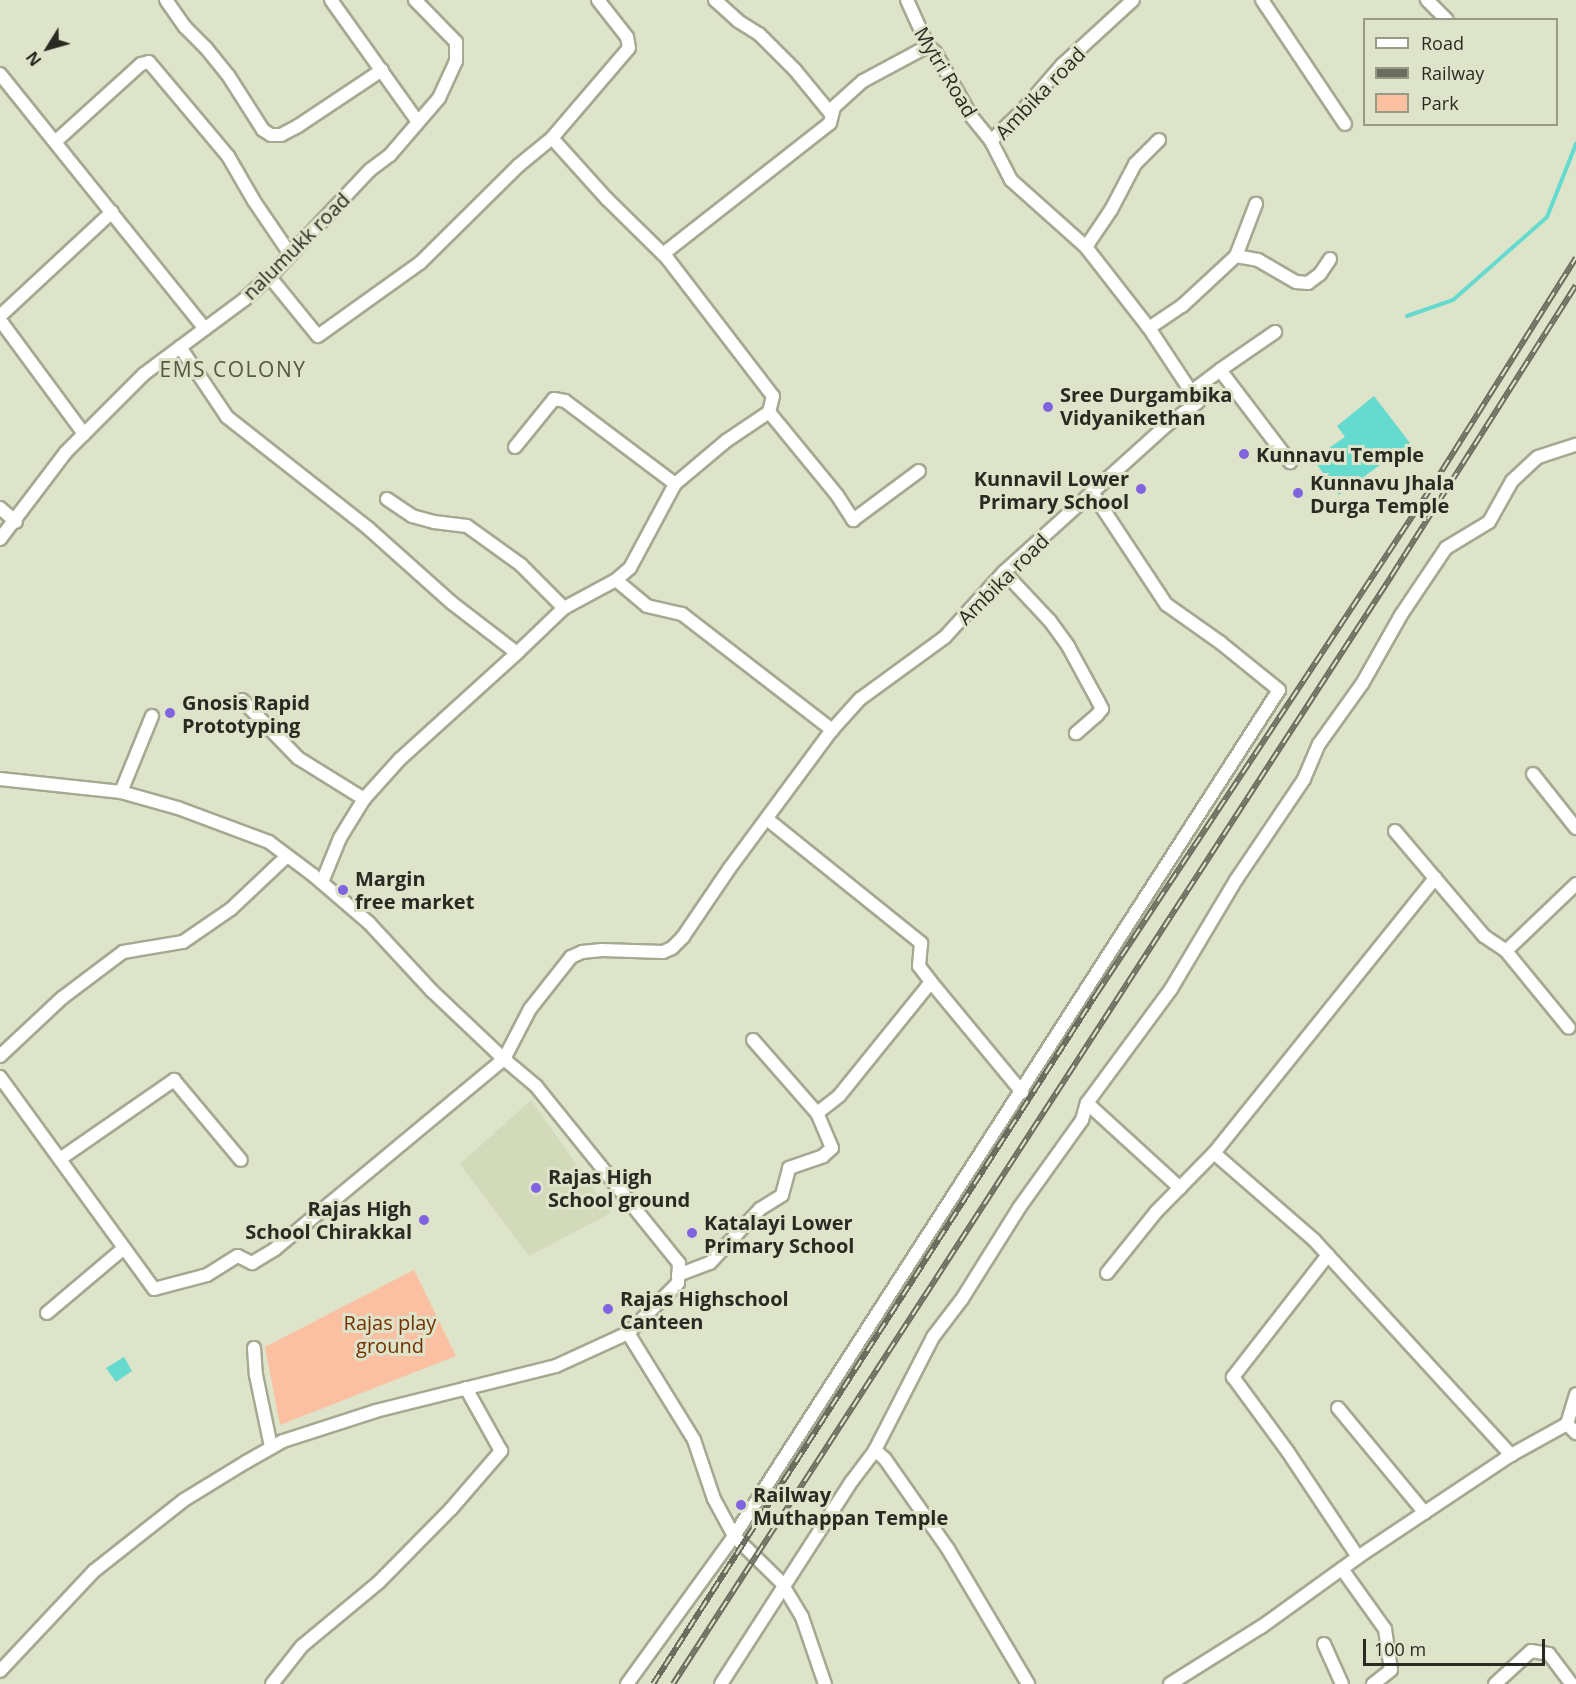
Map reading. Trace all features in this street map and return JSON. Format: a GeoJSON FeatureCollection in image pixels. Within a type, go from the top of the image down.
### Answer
{"type":"FeatureCollection","features":[{"type":"Feature","properties":{"kind":"street"},"geometry":{"type":"LineString","coordinates":[[166,0],[185,27],[228,75],[263,130],[271,135],[281,135],[298,126],[382,70]]}},
{"type":"Feature","properties":{"kind":"street"},"geometry":{"type":"LineString","coordinates":[[331,0],[418,122]]}},
{"type":"Feature","properties":{"kind":"street","name":"nalumukk road"},"geometry":{"type":"LineString","coordinates":[[0,539],[16,522],[66,452],[144,374],[206,329],[269,276],[370,170],[390,155],[439,98],[456,61],[456,42],[415,0]]}},
{"type":"Feature","properties":{"kind":"street"},"geometry":{"type":"LineString","coordinates":[[269,276],[318,336],[420,263],[518,166],[552,138],[629,48],[627,37],[598,0]]}},
{"type":"Feature","properties":{"kind":"street"},"geometry":{"type":"LineString","coordinates":[[715,0],[738,21],[759,34],[795,70],[832,115]]}},
{"type":"Feature","properties":{"kind":"street","name":"Mytri Road"},"geometry":{"type":"LineString","coordinates":[[907,0],[928,46],[935,52],[971,116],[991,141]]}},
{"type":"Feature","properties":{"kind":"street","name":"Ambika road"},"geometry":{"type":"LineString","coordinates":[[504,1059],[530,1009],[571,957],[582,952],[602,950],[663,952],[672,948],[683,937],[729,869],[832,730],[860,699],[945,637],[1004,572],[1168,424],[1197,402],[1149,328],[1086,247],[1011,180],[991,141],[1024,109],[1062,65],[1133,0]]}},
{"type":"Feature","properties":{"kind":"street"},"geometry":{"type":"LineString","coordinates":[[1262,0],[1345,124]]}},
{"type":"Feature","properties":{"kind":"street"},"geometry":{"type":"LineString","coordinates":[[1427,0],[1445,18]]}},
{"type":"Feature","properties":{"kind":"street"},"geometry":{"type":"LineString","coordinates":[[663,254],[830,123],[834,107],[863,81],[928,46]]}},
{"type":"Feature","properties":{"kind":"street"},"geometry":{"type":"LineString","coordinates":[[55,142],[141,64],[149,62],[228,156],[254,201],[290,254]]}},
{"type":"Feature","properties":{"kind":"street"},"geometry":{"type":"LineString","coordinates":[[0,74],[206,329]]}},
{"type":"Feature","properties":{"kind":"street"},"geometry":{"type":"LineString","coordinates":[[322,882],[340,838],[364,799],[400,759],[564,608],[616,580],[630,568],[675,484],[717,448],[769,412],[773,396],[663,254],[607,199],[552,138]]}},
{"type":"Feature","properties":{"kind":"street"},"geometry":{"type":"LineString","coordinates":[[1086,247],[1111,210],[1135,164],[1158,140]]}},
{"type":"Feature","properties":{"kind":"street"},"geometry":{"type":"LineString","coordinates":[[1149,328],[1182,306],[1236,256],[1256,204]]}},
{"type":"Feature","properties":{"kind":"street"},"geometry":{"type":"LineString","coordinates":[[0,316],[112,212]]}},
{"type":"Feature","properties":{"kind":"street"},"geometry":{"type":"LineString","coordinates":[[1236,256],[1258,260],[1296,282],[1308,283],[1320,274],[1330,259]]}},
{"type":"Feature","properties":{"kind":"street"},"geometry":{"type":"LineString","coordinates":[[0,320],[84,434]]}},
{"type":"Feature","properties":{"kind":"street"},"geometry":{"type":"LineString","coordinates":[[1191,392],[1275,332]]}},
{"type":"Feature","properties":{"kind":"street"},"geometry":{"type":"LineString","coordinates":[[180,347],[227,417],[368,528],[452,603],[517,653]]}},
{"type":"Feature","properties":{"kind":"street"},"geometry":{"type":"LineString","coordinates":[[1220,370],[1290,462]]}},
{"type":"Feature","properties":{"kind":"street"},"geometry":{"type":"LineString","coordinates":[[515,447],[554,399],[566,401],[675,484]]}},
{"type":"Feature","properties":{"kind":"street"},"geometry":{"type":"LineString","coordinates":[[769,412],[837,495],[853,520],[920,471]]}},
{"type":"Feature","properties":{"kind":"street"},"geometry":{"type":"LineString","coordinates":[[721,1684],[783,1586],[875,1450],[933,1337],[962,1299],[1019,1208],[1082,1120],[1087,1103],[1171,989],[1236,880],[1304,779],[1319,744],[1362,684],[1401,615],[1446,548],[1489,522],[1512,481],[1538,457],[1576,445]]}},
{"type":"Feature","properties":{"kind":"street"},"geometry":{"type":"LineString","coordinates":[[627,1684],[734,1536],[1279,690],[1221,643],[1166,604],[1092,492]]}},
{"type":"Feature","properties":{"kind":"street"},"geometry":{"type":"LineString","coordinates":[[387,499],[412,516],[467,526],[521,565],[564,608]]}},
{"type":"Feature","properties":{"kind":"street"},"geometry":{"type":"LineString","coordinates":[[0,508],[16,522]]}},
{"type":"Feature","properties":{"kind":"street"},"geometry":{"type":"LineString","coordinates":[[1004,572],[1050,621],[1068,646],[1098,700],[1102,709],[1076,733]]}},
{"type":"Feature","properties":{"kind":"street"},"geometry":{"type":"LineString","coordinates":[[616,580],[647,606],[682,615],[832,730]]}},
{"type":"Feature","properties":{"kind":"street"},"geometry":{"type":"LineString","coordinates":[[242,700],[298,758],[364,799]]}},
{"type":"Feature","properties":{"kind":"street"},"geometry":{"type":"LineString","coordinates":[[121,792],[152,716]]}},
{"type":"Feature","properties":{"kind":"street"},"geometry":{"type":"LineString","coordinates":[[1533,774],[1576,828]]}},
{"type":"Feature","properties":{"kind":"street"},"geometry":{"type":"LineString","coordinates":[[0,779],[121,792],[178,808],[269,842],[322,882],[369,923],[432,991],[536,1086],[679,1263],[678,1283],[628,1333],[556,1366],[376,1411],[282,1441],[271,1447],[184,1500],[94,1571],[0,1671]]}},
{"type":"Feature","properties":{"kind":"street"},"geometry":{"type":"LineString","coordinates":[[767,819],[921,943],[919,966],[1022,1092]]}},
{"type":"Feature","properties":{"kind":"street"},"geometry":{"type":"LineString","coordinates":[[1395,831],[1484,936],[1506,951],[1569,1028]]}},
{"type":"Feature","properties":{"kind":"street"},"geometry":{"type":"LineString","coordinates":[[0,1056],[62,998],[123,952],[183,942],[231,909],[288,856]]}},
{"type":"Feature","properties":{"kind":"street"},"geometry":{"type":"LineString","coordinates":[[1107,1273],[1156,1212],[1214,1153],[1436,878]]}},
{"type":"Feature","properties":{"kind":"street"},"geometry":{"type":"LineString","coordinates":[[1506,951],[1576,885]]}},
{"type":"Feature","properties":{"kind":"street"},"geometry":{"type":"LineString","coordinates":[[818,1113],[839,1096],[931,982]]}},
{"type":"Feature","properties":{"kind":"street"},"geometry":{"type":"LineString","coordinates":[[678,1275],[710,1263],[760,1209],[782,1195],[789,1167],[823,1156],[832,1148],[818,1113],[753,1040]]}},
{"type":"Feature","properties":{"kind":"street"},"geometry":{"type":"LineString","coordinates":[[0,1077],[154,1289],[207,1275],[238,1256],[252,1263],[275,1250],[504,1059]]}},
{"type":"Feature","properties":{"kind":"street"},"geometry":{"type":"LineString","coordinates":[[60,1160],[174,1080],[241,1160]]}},
{"type":"Feature","properties":{"kind":"street"},"geometry":{"type":"LineString","coordinates":[[1087,1103],[1180,1188]]}},
{"type":"Feature","properties":{"kind":"street"},"geometry":{"type":"LineString","coordinates":[[1214,1153],[1328,1255],[1511,1455]]}},
{"type":"Feature","properties":{"kind":"street"},"geometry":{"type":"LineString","coordinates":[[47,1313],[124,1248]]}},
{"type":"Feature","properties":{"kind":"street"},"geometry":{"type":"LineString","coordinates":[[1328,1255],[1233,1377],[1288,1452],[1358,1557]]}},
{"type":"Feature","properties":{"kind":"street"},"geometry":{"type":"LineString","coordinates":[[628,1333],[694,1440],[714,1498],[734,1536],[783,1586],[802,1617],[825,1684]]}},
{"type":"Feature","properties":{"kind":"street"},"geometry":{"type":"LineString","coordinates":[[254,1348],[264,1419],[271,1447]]}},
{"type":"Feature","properties":{"kind":"street"},"geometry":{"type":"LineString","coordinates":[[272,1684],[302,1646],[387,1574],[451,1509],[501,1450],[465,1388]]}},
{"type":"Feature","properties":{"kind":"street"},"geometry":{"type":"LineString","coordinates":[[1170,1684],[1261,1627],[1358,1557],[1511,1455],[1571,1428],[1576,1394]]}},
{"type":"Feature","properties":{"kind":"street"},"geometry":{"type":"LineString","coordinates":[[1338,1408],[1425,1512]]}},
{"type":"Feature","properties":{"kind":"street"},"geometry":{"type":"LineString","coordinates":[[875,1450],[885,1459],[948,1549],[1028,1684]]}},
{"type":"Feature","properties":{"kind":"street"},"geometry":{"type":"LineString","coordinates":[[1342,1569],[1385,1629],[1391,1670],[1373,1684]]}},
{"type":"Feature","properties":{"kind":"street"},"geometry":{"type":"LineString","coordinates":[[1324,1644],[1342,1684]]}},
{"type":"Feature","properties":{"kind":"street"},"geometry":{"type":"LineString","coordinates":[[1495,1684],[1532,1652],[1549,1654],[1572,1684]]}},
{"type":"Feature","properties":{"kind":"shaded area","name":"Rajas High School ground"},"geometry":{"type":"Polygon","coordinates":[[[531,1100],[611,1213],[529,1256],[460,1164],[531,1100]]]}},
{"type":"Feature","properties":{"kind":"green space","name":"Rajas play ground"},"geometry":{"type":"Polygon","coordinates":[[[414,1270],[456,1356],[280,1425],[265,1347],[414,1270]]]}},
{"type":"Feature","properties":{"kind":"water"},"geometry":{"type":"Polygon","coordinates":[[[1374,396],[1410,443],[1339,495],[1313,459],[1345,437],[1337,426],[1374,396]]]}},
{"type":"Feature","properties":{"kind":"water"},"geometry":{"type":"Polygon","coordinates":[[[124,1357],[132,1371],[116,1382],[106,1368],[124,1357]]]}},
{"type":"Feature","properties":{"kind":"waterway"},"geometry":{"type":"LineString","coordinates":[[1407,316],[1453,300],[1547,217],[1576,144]]}},
{"type":"Feature","properties":{"kind":"railway"},"geometry":{"type":"LineString","coordinates":[[653,1684],[1097,993],[1431,488],[1576,258]]}},
{"type":"Feature","properties":{"kind":"railway"},"geometry":{"type":"LineString","coordinates":[[673,1684],[1392,575],[1576,285]]}},
{"type":"Feature","properties":{"kind":"place","name":"Sree Durgambika Vidyanikethan"},"geometry":{"type":"Point","coordinates":[1048,407]}},
{"type":"Feature","properties":{"kind":"place","name":"Kunnavu Temple"},"geometry":{"type":"Point","coordinates":[1244,454]}},
{"type":"Feature","properties":{"kind":"place","name":"Kunnavil Lower Primary School"},"geometry":{"type":"Point","coordinates":[1141,489]}},
{"type":"Feature","properties":{"kind":"place","name":"Kunnavu Jhala Durga Temple"},"geometry":{"type":"Point","coordinates":[1298,493]}},
{"type":"Feature","properties":{"kind":"place","name":"Gnosis Rapid Prototyping"},"geometry":{"type":"Point","coordinates":[170,713]}},
{"type":"Feature","properties":{"kind":"place","name":"Margin free market"},"geometry":{"type":"Point","coordinates":[343,890]}},
{"type":"Feature","properties":{"kind":"place","name":"Rajas High School ground"},"geometry":{"type":"Point","coordinates":[536,1188]}},
{"type":"Feature","properties":{"kind":"place","name":"Rajas High School Chirakkal"},"geometry":{"type":"Point","coordinates":[424,1220]}},
{"type":"Feature","properties":{"kind":"place","name":"Katalayi Lower Primary School"},"geometry":{"type":"Point","coordinates":[692,1233]}},
{"type":"Feature","properties":{"kind":"place","name":"Rajas Highschool Canteen"},"geometry":{"type":"Point","coordinates":[608,1309]}},
{"type":"Feature","properties":{"kind":"place","name":"Railway Muthappan Temple"},"geometry":{"type":"Point","coordinates":[741,1505]}},
{"type":"Feature","properties":{"kind":"district","name":"EMS COLONY"},"geometry":{"type":"Point","coordinates":[233,369]}}]}
